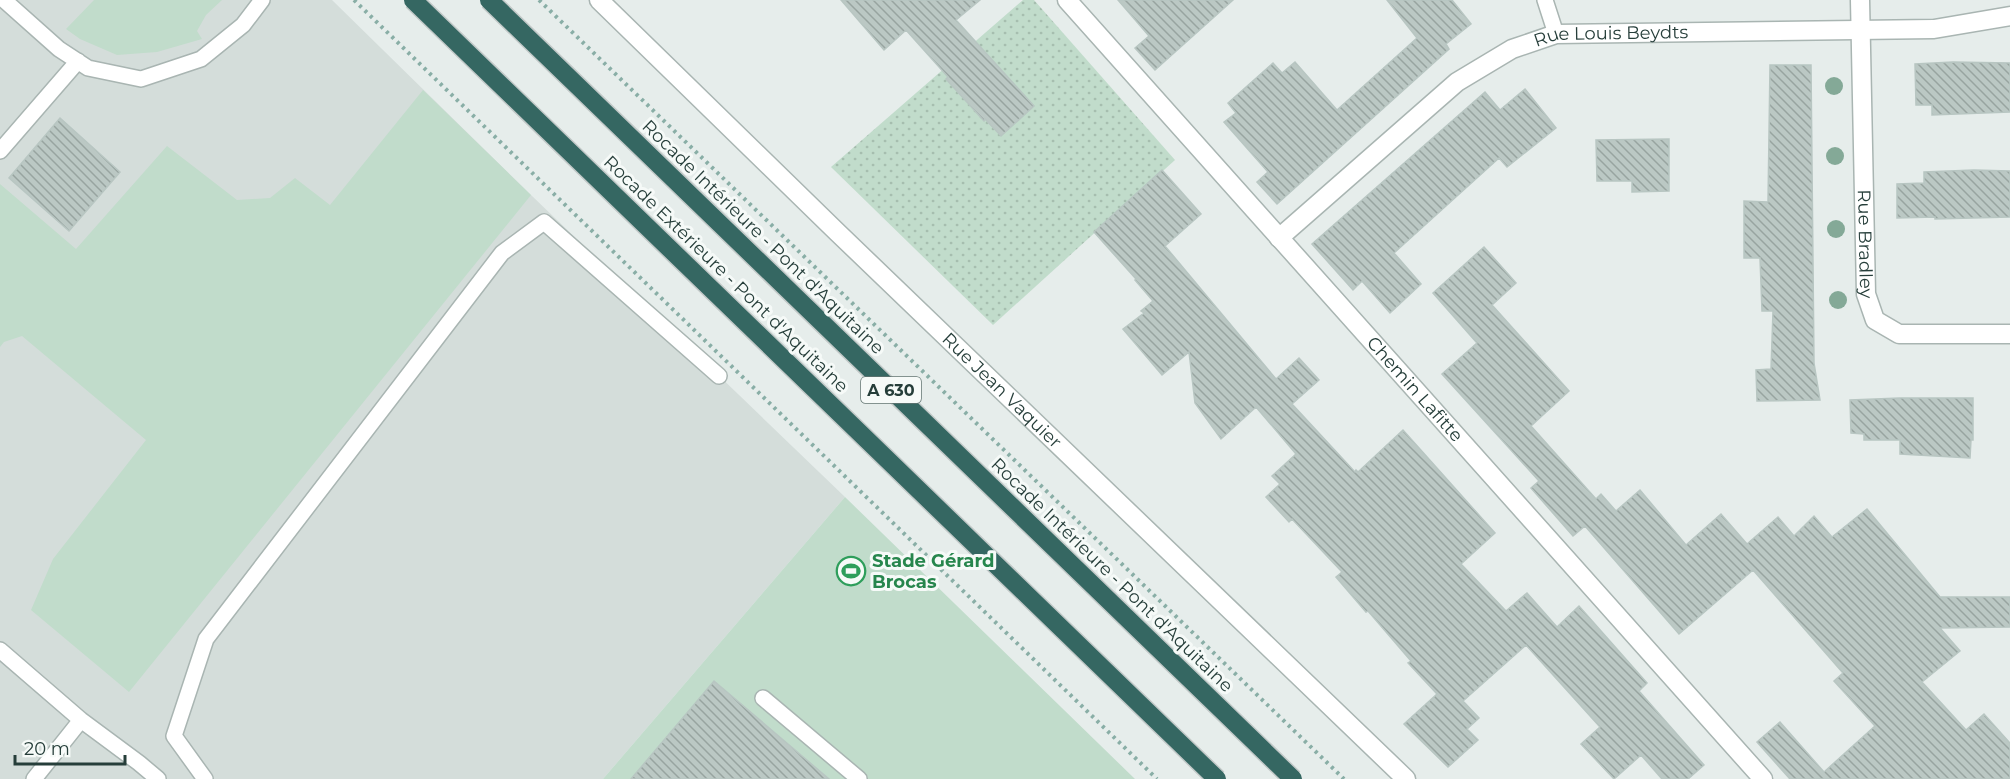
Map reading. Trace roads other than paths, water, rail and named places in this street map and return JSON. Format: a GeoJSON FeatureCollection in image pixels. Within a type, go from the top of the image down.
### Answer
{"type":"FeatureCollection","features":[{"type":"Feature","properties":{"kind":"highway","name":"Rocade Extérieure - Pont d'Aquitaine"},"geometry":{"type":"LineString","coordinates":[[413,0],[1217,779]]}},
{"type":"Feature","properties":{"kind":"highway","name":"Rocade Intérieure - Pont d'Aquitaine"},"geometry":{"type":"LineString","coordinates":[[489,0],[1293,779]]}},
{"type":"Feature","properties":{"kind":"street","name":"Rue Jean Vaquier"},"geometry":{"type":"LineString","coordinates":[[599,0],[1406,779]]}},
{"type":"Feature","properties":{"kind":"street","name":"Chemin Lafitte"},"geometry":{"type":"LineString","coordinates":[[1066,0],[1763,779]]}},
{"type":"Feature","properties":{"kind":"street","name":"Rue Bradley"},"geometry":{"type":"LineString","coordinates":[[1860,0],[1866,294],[1875,320],[1899,334],[2010,334]]}},
{"type":"Feature","properties":{"kind":"street","name":"Rue Louis Beydts"},"geometry":{"type":"LineString","coordinates":[[1279,238],[1457,82],[1512,50],[1556,34],[1934,29],[2010,16]]}},
{"type":"Feature","properties":{"kind":"lane"},"geometry":{"type":"LineString","coordinates":[[4,0],[59,49],[88,68],[141,79],[201,59],[243,25],[262,0]]}},
{"type":"Feature","properties":{"kind":"lane"},"geometry":{"type":"LineString","coordinates":[[1545,0],[1556,34]]}},
{"type":"Feature","properties":{"kind":"lane"},"geometry":{"type":"LineString","coordinates":[[0,151],[78,61]]}},
{"type":"Feature","properties":{"kind":"lane"},"geometry":{"type":"LineString","coordinates":[[204,779],[174,736],[206,639],[502,253],[544,222],[719,376]]}},
{"type":"Feature","properties":{"kind":"lane"},"geometry":{"type":"LineString","coordinates":[[0,650],[81,720],[158,779]]}},
{"type":"Feature","properties":{"kind":"lane"},"geometry":{"type":"LineString","coordinates":[[763,698],[859,779]]}},
{"type":"Feature","properties":{"kind":"lane"},"geometry":{"type":"LineString","coordinates":[[34,779],[81,720]]}},
{"type":"Feature","properties":{"kind":"place","name":"Stade Gérard Brocas"},"geometry":{"type":"Point","coordinates":[851,571]}}]}
